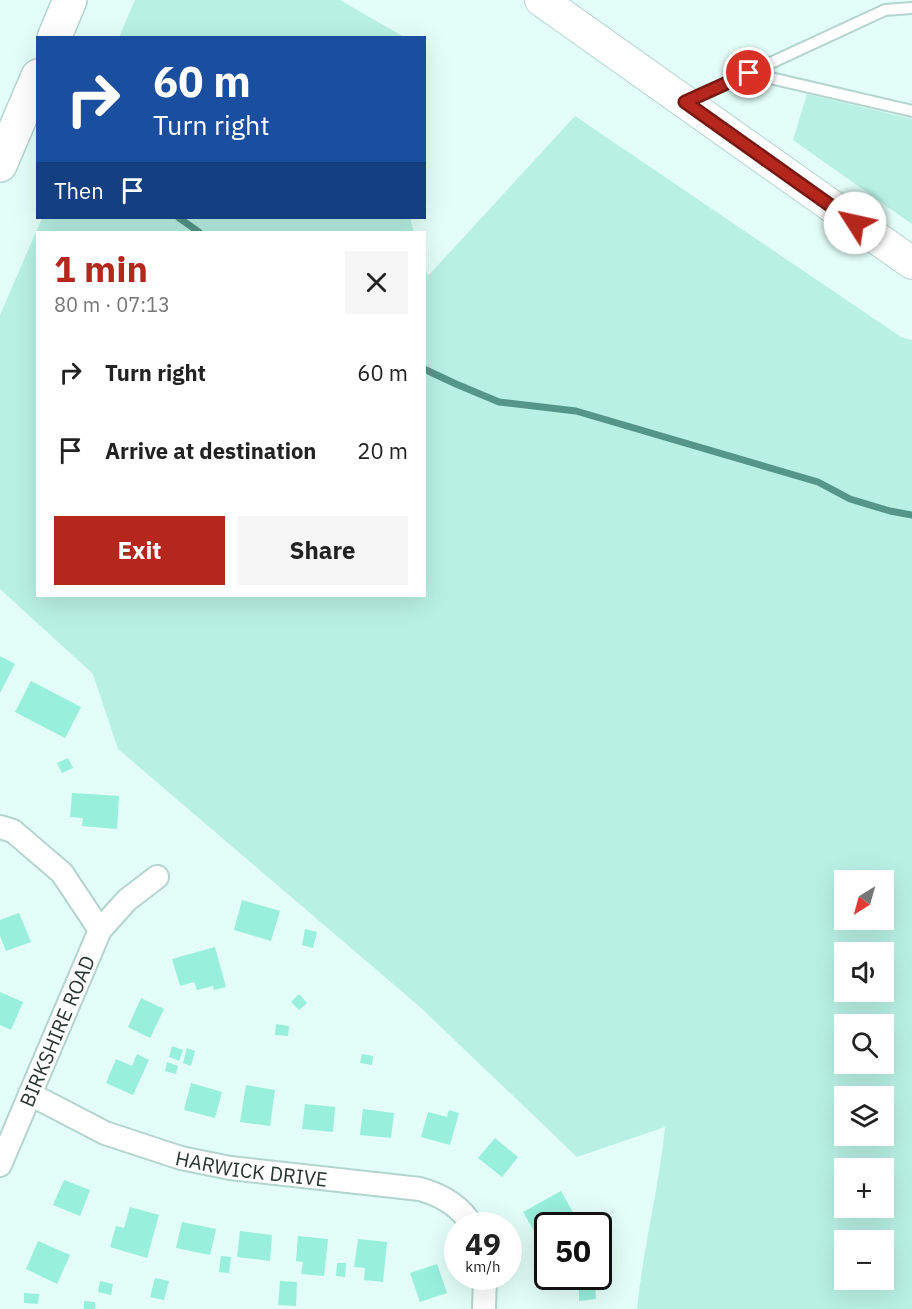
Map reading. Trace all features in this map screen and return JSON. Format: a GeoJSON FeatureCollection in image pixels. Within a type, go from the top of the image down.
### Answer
{"type":"FeatureCollection","features":[{"type":"Feature","properties":{"kind":"highway"},"geometry":{"type":"LineString","coordinates":[[55,36],[70,0]]}},
{"type":"Feature","properties":{"kind":"highway"},"geometry":{"type":"LineString","coordinates":[[0,165],[36,81]]}},
{"type":"Feature","properties":{"kind":"main road"},"geometry":{"type":"LineString","coordinates":[[548,2],[912,263]]}},
{"type":"Feature","properties":{"kind":"street","name":"BIRKSHIRE ROAD"},"geometry":{"type":"LineString","coordinates":[[0,827],[13,831],[62,873],[100,930]]}},
{"type":"Feature","properties":{"kind":"street","name":"BIRKSHIRE ROAD"},"geometry":{"type":"LineString","coordinates":[[0,1165],[100,930],[127,900],[157,877]]}},
{"type":"Feature","properties":{"kind":"street","name":"HARWICK DRIVE"},"geometry":{"type":"LineString","coordinates":[[30,1094],[105,1133],[181,1158],[230,1168],[420,1189],[437,1194],[460,1212]]}},
{"type":"Feature","properties":{"kind":"street"},"geometry":{"type":"LineString","coordinates":[[484,1309],[485,1290]]}},
{"type":"Feature","properties":{"kind":"lane"},"geometry":{"type":"LineString","coordinates":[[685,102],[885,9],[912,8]]}},
{"type":"Feature","properties":{"kind":"lane"},"geometry":{"type":"LineString","coordinates":[[749,73],[912,111]]}},
{"type":"Feature","properties":{"kind":"green space"},"geometry":{"type":"Polygon","coordinates":[[[135,0],[340,0],[402,36],[119,36],[135,0]]]}},
{"type":"Feature","properties":{"kind":"green space"},"geometry":{"type":"Polygon","coordinates":[[[807,94],[912,119],[912,224],[793,140],[807,94]]]}},
{"type":"Feature","properties":{"kind":"green space"},"geometry":{"type":"Polygon","coordinates":[[[575,116],[901,337],[912,340],[912,1309],[637,1309],[665,1127],[577,1157],[420,1007],[118,749],[93,674],[0,589],[0,315],[36,232],[36,597],[426,597],[426,269],[428,276],[575,116]]]}},
{"type":"Feature","properties":{"kind":"green space"},"geometry":{"type":"Polygon","coordinates":[[[42,219],[410,219],[414,231],[36,231],[42,219]]]}},
{"type":"Feature","properties":{"kind":"building"},"geometry":{"type":"Polygon","coordinates":[[[0,656],[15,664],[0,693],[0,656]]]}},
{"type":"Feature","properties":{"kind":"building"},"geometry":{"type":"Polygon","coordinates":[[[31,681],[81,707],[65,738],[15,712],[31,681]]]}},
{"type":"Feature","properties":{"kind":"building"},"geometry":{"type":"Polygon","coordinates":[[[68,758],[73,768],[62,773],[57,763],[68,758]]]}},
{"type":"Feature","properties":{"kind":"building"},"geometry":{"type":"Polygon","coordinates":[[[72,793],[119,796],[117,829],[82,826],[83,818],[70,817],[72,793]]]}},
{"type":"Feature","properties":{"kind":"building"},"geometry":{"type":"Polygon","coordinates":[[[242,900],[280,911],[271,941],[234,930],[242,900]]]}},
{"type":"Feature","properties":{"kind":"building"},"geometry":{"type":"Polygon","coordinates":[[[19,913],[31,942],[6,951],[0,936],[0,920],[19,913]]]}},
{"type":"Feature","properties":{"kind":"building"},"geometry":{"type":"Polygon","coordinates":[[[305,929],[317,932],[313,948],[302,945],[305,929]]]}},
{"type":"Feature","properties":{"kind":"building"},"geometry":{"type":"Polygon","coordinates":[[[215,947],[226,987],[214,990],[213,986],[197,990],[194,982],[180,986],[172,959],[215,947]]]}},
{"type":"Feature","properties":{"kind":"building"},"geometry":{"type":"Polygon","coordinates":[[[0,992],[23,1002],[11,1030],[0,1025],[0,992]]]}},
{"type":"Feature","properties":{"kind":"building"},"geometry":{"type":"Polygon","coordinates":[[[299,994],[307,1003],[299,1010],[291,1002],[299,994]]]}},
{"type":"Feature","properties":{"kind":"building"},"geometry":{"type":"Polygon","coordinates":[[[141,998],[164,1009],[150,1038],[128,1027],[141,998]]]}},
{"type":"Feature","properties":{"kind":"building"},"geometry":{"type":"Polygon","coordinates":[[[276,1024],[289,1026],[288,1036],[275,1035],[276,1024]]]}},
{"type":"Feature","properties":{"kind":"building"},"geometry":{"type":"Polygon","coordinates":[[[172,1046],[183,1050],[179,1061],[169,1057],[172,1046]]]}},
{"type":"Feature","properties":{"kind":"building"},"geometry":{"type":"Polygon","coordinates":[[[187,1048],[195,1051],[191,1066],[183,1063],[187,1048]]]}},
{"type":"Feature","properties":{"kind":"building"},"geometry":{"type":"Polygon","coordinates":[[[137,1054],[149,1060],[133,1095],[106,1083],[116,1059],[132,1066],[137,1054]]]}},
{"type":"Feature","properties":{"kind":"building"},"geometry":{"type":"Polygon","coordinates":[[[362,1054],[373,1056],[372,1065],[360,1063],[362,1054]]]}},
{"type":"Feature","properties":{"kind":"building"},"geometry":{"type":"Polygon","coordinates":[[[167,1062],[178,1066],[176,1074],[165,1071],[167,1062]]]}},
{"type":"Feature","properties":{"kind":"building"},"geometry":{"type":"Polygon","coordinates":[[[191,1083],[222,1092],[215,1118],[184,1110],[191,1083]]]}},
{"type":"Feature","properties":{"kind":"building"},"geometry":{"type":"Polygon","coordinates":[[[246,1085],[275,1090],[270,1126],[240,1122],[246,1085]]]}},
{"type":"Feature","properties":{"kind":"building"},"geometry":{"type":"Polygon","coordinates":[[[305,1104],[335,1107],[333,1132],[302,1129],[305,1104]]]}},
{"type":"Feature","properties":{"kind":"building"},"geometry":{"type":"Polygon","coordinates":[[[363,1109],[394,1113],[391,1138],[360,1135],[363,1109]]]}},
{"type":"Feature","properties":{"kind":"building"},"geometry":{"type":"Polygon","coordinates":[[[449,1110],[459,1113],[450,1145],[421,1137],[428,1112],[447,1117],[449,1110]]]}},
{"type":"Feature","properties":{"kind":"building"},"geometry":{"type":"Polygon","coordinates":[[[495,1138],[518,1157],[502,1177],[478,1158],[495,1138]]]}},
{"type":"Feature","properties":{"kind":"building"},"geometry":{"type":"Polygon","coordinates":[[[64,1180],[90,1190],[80,1216],[53,1205],[64,1180]]]}},
{"type":"Feature","properties":{"kind":"building"},"geometry":{"type":"Polygon","coordinates":[[[561,1191],[573,1212],[534,1212],[534,1231],[523,1212],[561,1191]]]}},
{"type":"Feature","properties":{"kind":"building"},"geometry":{"type":"Polygon","coordinates":[[[130,1207],[159,1215],[147,1258],[110,1247],[116,1226],[124,1228],[130,1207]]]}},
{"type":"Feature","properties":{"kind":"building"},"geometry":{"type":"Polygon","coordinates":[[[182,1222],[216,1229],[210,1255],[176,1248],[182,1222]]]}},
{"type":"Feature","properties":{"kind":"building"},"geometry":{"type":"Polygon","coordinates":[[[240,1231],[272,1235],[270,1261],[237,1257],[240,1231]]]}},
{"type":"Feature","properties":{"kind":"building"},"geometry":{"type":"Polygon","coordinates":[[[298,1236],[328,1239],[324,1276],[301,1274],[303,1262],[296,1261],[298,1236]]]}},
{"type":"Feature","properties":{"kind":"building"},"geometry":{"type":"Polygon","coordinates":[[[358,1239],[387,1242],[383,1282],[364,1280],[365,1268],[354,1267],[358,1239]]]}},
{"type":"Feature","properties":{"kind":"building"},"geometry":{"type":"Polygon","coordinates":[[[38,1241],[70,1255],[57,1284],[26,1269],[38,1241]]]}},
{"type":"Feature","properties":{"kind":"building"},"geometry":{"type":"Polygon","coordinates":[[[221,1256],[231,1257],[229,1273],[219,1272],[221,1256]]]}},
{"type":"Feature","properties":{"kind":"building"},"geometry":{"type":"Polygon","coordinates":[[[337,1263],[346,1263],[345,1277],[336,1276],[337,1263]]]}},
{"type":"Feature","properties":{"kind":"building"},"geometry":{"type":"Polygon","coordinates":[[[437,1264],[444,1290],[447,1293],[420,1302],[410,1273],[437,1264]]]}},
{"type":"Feature","properties":{"kind":"building"},"geometry":{"type":"Polygon","coordinates":[[[155,1278],[169,1281],[164,1300],[150,1297],[155,1278]]]}},
{"type":"Feature","properties":{"kind":"building"},"geometry":{"type":"Polygon","coordinates":[[[100,1281],[113,1284],[111,1295],[98,1292],[100,1281]]]}},
{"type":"Feature","properties":{"kind":"building"},"geometry":{"type":"Polygon","coordinates":[[[280,1281],[297,1282],[296,1306],[278,1305],[280,1281]]]}},
{"type":"Feature","properties":{"kind":"building"},"geometry":{"type":"Polygon","coordinates":[[[579,1290],[595,1290],[596,1299],[579,1301],[579,1290]]]}},
{"type":"Feature","properties":{"kind":"building"},"geometry":{"type":"Polygon","coordinates":[[[24,1293],[39,1294],[38,1304],[24,1303],[24,1293]]]}},
{"type":"Feature","properties":{"kind":"building"},"geometry":{"type":"Polygon","coordinates":[[[84,1301],[95,1302],[95,1309],[84,1309],[84,1301]]]}},
{"type":"Feature","properties":{"kind":"waterway"},"geometry":{"type":"LineString","coordinates":[[180,219],[198,231]]}},
{"type":"Feature","properties":{"kind":"waterway"},"geometry":{"type":"LineString","coordinates":[[426,370],[499,402],[576,411],[818,482],[850,499],[912,515]]}},
{"type":"Feature","properties":{"kind":"route"},"geometry":{"type":"LineString","coordinates":[[749,73],[685,102],[855,223]]}}]}
